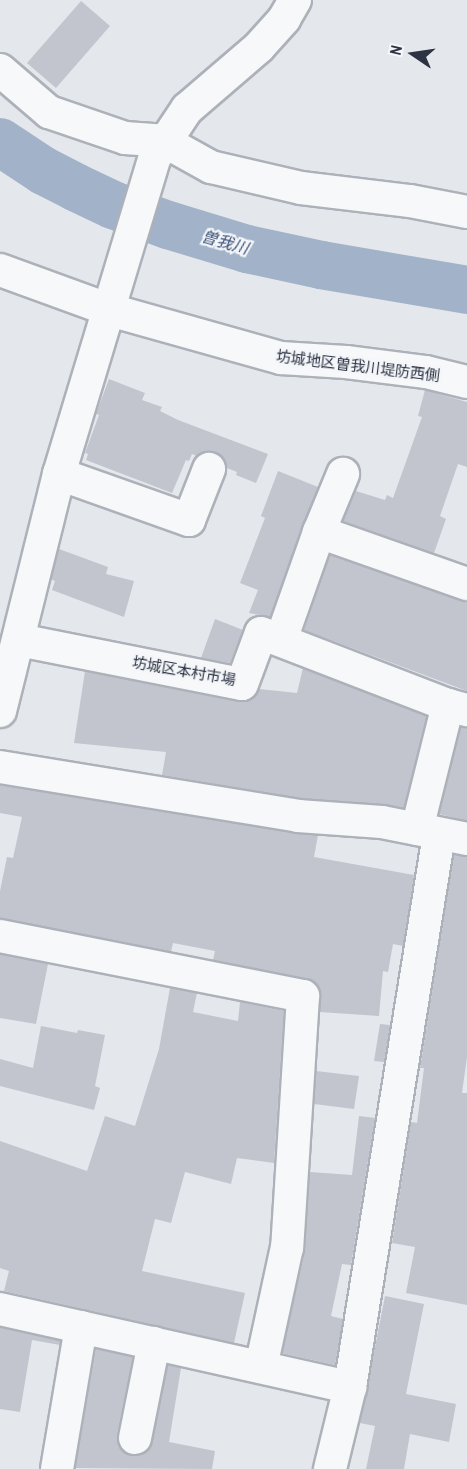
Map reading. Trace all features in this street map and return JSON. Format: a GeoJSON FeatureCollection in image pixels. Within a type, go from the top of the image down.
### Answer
{"type":"FeatureCollection","features":[{"type":"Feature","properties":{"kind":"street"},"geometry":{"type":"LineString","coordinates":[[0,711],[59,474],[160,149],[186,109],[259,47],[284,19],[296,0]]}},
{"type":"Feature","properties":{"kind":"street"},"geometry":{"type":"LineString","coordinates":[[0,70],[50,112],[211,168],[301,188],[410,201],[467,212]]}},
{"type":"Feature","properties":{"kind":"street","name":"坊城地区曽我川堤防西側"},"geometry":{"type":"LineString","coordinates":[[0,270],[281,358],[346,362],[414,370],[467,382]]}},
{"type":"Feature","properties":{"kind":"street"},"geometry":{"type":"LineString","coordinates":[[59,474],[189,520],[209,469]]}},
{"type":"Feature","properties":{"kind":"street"},"geometry":{"type":"LineString","coordinates":[[281,640],[319,532],[343,474]]}},
{"type":"Feature","properties":{"kind":"street"},"geometry":{"type":"LineString","coordinates":[[319,532],[467,584]]}},
{"type":"Feature","properties":{"kind":"street","name":"坊城区本村市場"},"geometry":{"type":"LineString","coordinates":[[19,640],[242,684],[261,633],[458,707]]}},
{"type":"Feature","properties":{"kind":"street"},"geometry":{"type":"LineString","coordinates":[[330,1469],[350,1387],[441,835],[458,707]]}},
{"type":"Feature","properties":{"kind":"street"},"geometry":{"type":"LineString","coordinates":[[0,766],[298,816],[382,822],[441,835]]}},
{"type":"Feature","properties":{"kind":"street"},"geometry":{"type":"LineString","coordinates":[[0,936],[303,996],[287,1247],[261,1367]]}},
{"type":"Feature","properties":{"kind":"street"},"geometry":{"type":"LineString","coordinates":[[0,1309],[350,1387]]}},
{"type":"Feature","properties":{"kind":"street"},"geometry":{"type":"LineString","coordinates":[[57,1469],[65,1410],[81,1327]]}},
{"type":"Feature","properties":{"kind":"street"},"geometry":{"type":"LineString","coordinates":[[135,1438],[154,1343]]}},
{"type":"Feature","properties":{"kind":"building"},"geometry":{"type":"Polygon","coordinates":[[[81,1],[110,26],[56,88],[27,63],[81,1]]]}},
{"type":"Feature","properties":{"kind":"building"},"geometry":{"type":"Polygon","coordinates":[[[109,379],[145,393],[142,400],[162,407],[160,411],[178,420],[268,454],[256,483],[236,475],[237,472],[227,468],[223,458],[215,452],[206,451],[197,456],[192,454],[189,461],[186,460],[172,493],[86,460],[88,454],[85,453],[99,415],[96,414],[109,379]]]}},
{"type":"Feature","properties":{"kind":"building"},"geometry":{"type":"Polygon","coordinates":[[[425,390],[467,402],[467,467],[458,464],[440,516],[446,519],[434,553],[343,521],[356,491],[385,500],[387,495],[393,498],[422,417],[418,416],[425,390]]]}},
{"type":"Feature","properties":{"kind":"building"},"geometry":{"type":"Polygon","coordinates":[[[278,471],[318,487],[270,617],[249,613],[258,590],[240,583],[265,518],[261,516],[278,471]]]}},
{"type":"Feature","properties":{"kind":"building"},"geometry":{"type":"Polygon","coordinates":[[[59,549],[108,567],[106,574],[134,581],[124,617],[52,590],[55,581],[51,579],[59,549]]]}},
{"type":"Feature","properties":{"kind":"building"},"geometry":{"type":"Polygon","coordinates":[[[330,555],[467,603],[467,691],[304,630],[330,555]]]}},
{"type":"Feature","properties":{"kind":"building"},"geometry":{"type":"Polygon","coordinates":[[[215,619],[243,630],[230,663],[201,658],[215,619]]]}},
{"type":"Feature","properties":{"kind":"building"},"geometry":{"type":"Polygon","coordinates":[[[303,668],[427,716],[404,808],[300,798],[162,775],[166,752],[74,743],[85,671],[239,702],[254,698],[259,689],[297,693],[303,668]]]}},
{"type":"Feature","properties":{"kind":"building"},"geometry":{"type":"Polygon","coordinates":[[[461,727],[467,727],[467,821],[439,814],[461,727]]]}},
{"type":"Feature","properties":{"kind":"building"},"geometry":{"type":"Polygon","coordinates":[[[0,785],[318,835],[314,857],[414,875],[403,946],[393,944],[388,972],[383,971],[379,1016],[320,1012],[320,989],[314,982],[213,960],[215,951],[173,943],[171,952],[0,918],[0,891],[7,857],[13,858],[22,817],[0,813],[0,785]]]}},
{"type":"Feature","properties":{"kind":"building"},"geometry":{"type":"Polygon","coordinates":[[[454,855],[467,856],[467,1057],[462,1093],[467,1093],[467,1305],[406,1293],[415,1247],[392,1243],[411,1122],[417,1123],[424,1068],[420,1068],[454,855]]]}},
{"type":"Feature","properties":{"kind":"building"},"geometry":{"type":"Polygon","coordinates":[[[0,954],[48,964],[36,1024],[0,1018],[0,954]]]}},
{"type":"Feature","properties":{"kind":"building"},"geometry":{"type":"Polygon","coordinates":[[[170,988],[197,993],[193,1012],[238,1021],[240,1002],[284,1011],[274,1163],[237,1158],[231,1184],[185,1172],[171,1223],[155,1219],[142,1271],[245,1293],[234,1343],[4,1291],[9,1271],[0,1268],[0,1141],[87,1171],[105,1116],[135,1126],[159,1049],[170,988]]]}},
{"type":"Feature","properties":{"kind":"building"},"geometry":{"type":"Polygon","coordinates":[[[380,1024],[390,1025],[384,1062],[374,1061],[380,1024]]]}},
{"type":"Feature","properties":{"kind":"building"},"geometry":{"type":"Polygon","coordinates":[[[41,1026],[77,1033],[78,1030],[105,1035],[95,1086],[100,1088],[94,1110],[0,1086],[0,1059],[33,1068],[41,1026]]]}},
{"type":"Feature","properties":{"kind":"building"},"geometry":{"type":"Polygon","coordinates":[[[316,1071],[359,1076],[354,1109],[314,1104],[316,1071]]]}},
{"type":"Feature","properties":{"kind":"building"},"geometry":{"type":"Polygon","coordinates":[[[359,1116],[375,1118],[351,1265],[342,1264],[331,1316],[343,1319],[335,1365],[282,1353],[305,1251],[310,1172],[352,1175],[359,1116]]]}},
{"type":"Feature","properties":{"kind":"building"},"geometry":{"type":"Polygon","coordinates":[[[385,1296],[424,1304],[406,1394],[456,1404],[449,1442],[410,1434],[404,1469],[366,1469],[375,1426],[360,1423],[385,1296]]]}},
{"type":"Feature","properties":{"kind":"building"},"geometry":{"type":"Polygon","coordinates":[[[0,1327],[60,1341],[60,1345],[32,1340],[20,1412],[0,1409],[0,1327]]]}},
{"type":"Feature","properties":{"kind":"building"},"geometry":{"type":"Polygon","coordinates":[[[96,1349],[133,1357],[117,1434],[118,1443],[123,1451],[131,1455],[140,1455],[149,1449],[168,1365],[181,1368],[169,1442],[215,1451],[212,1469],[75,1468],[96,1349]]]}},
{"type":"Feature","properties":{"kind":"waterway","name":"曽我川"},"geometry":{"type":"LineString","coordinates":[[0,142],[44,171],[75,187],[113,205],[168,225],[247,249],[321,265],[467,290]]}}]}
